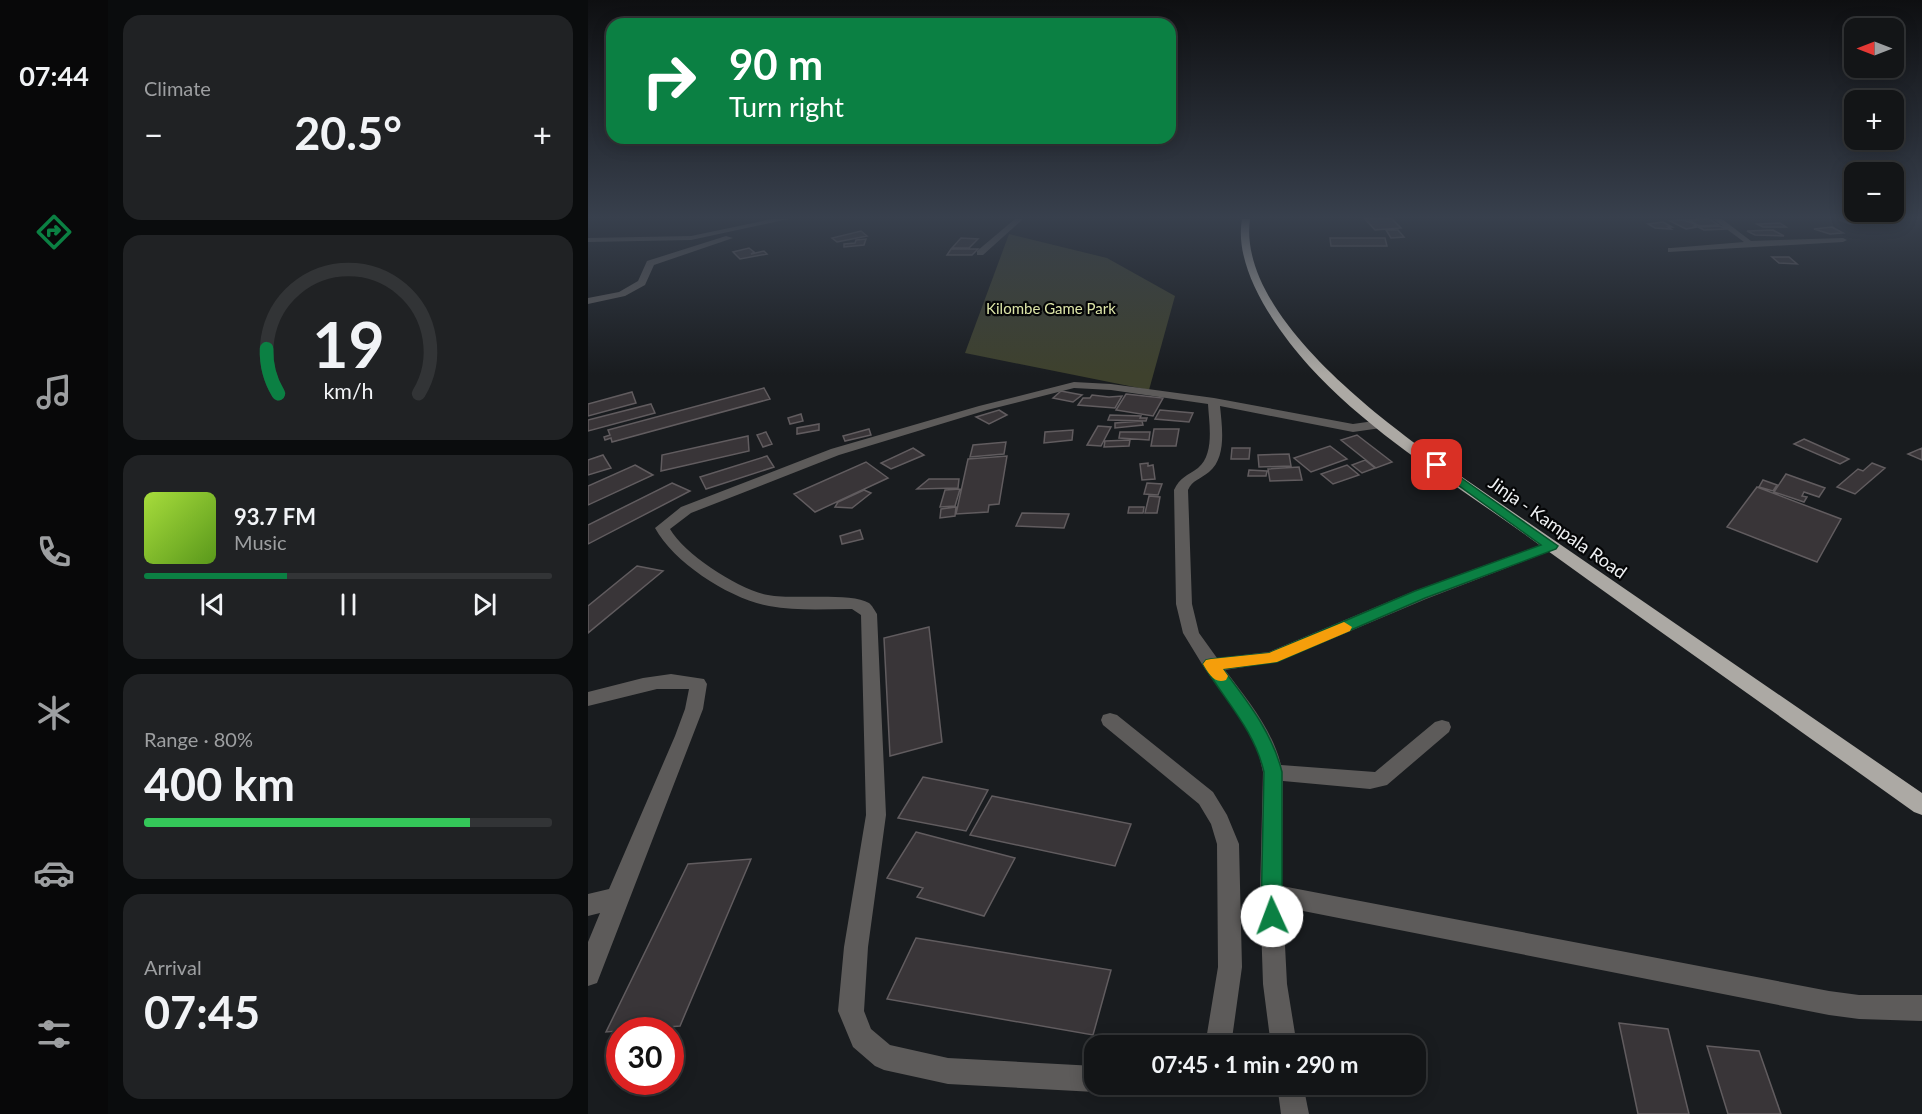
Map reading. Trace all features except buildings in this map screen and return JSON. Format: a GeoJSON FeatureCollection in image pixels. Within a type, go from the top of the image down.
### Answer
{"type":"FeatureCollection","features":[{"type":"Feature","properties":{"kind":"highway","name":"Jinja - Kampala Road"},"geometry":{"type":"LineString","coordinates":[[1256,271],[1270,304],[1286,331],[1314,364],[1381,424],[1551,546],[1922,805]]}},
{"type":"Feature","properties":{"kind":"street"},"geometry":{"type":"LineString","coordinates":[[588,301],[622,294],[642,283],[647,271]]}},
{"type":"Feature","properties":{"kind":"street"},"geometry":{"type":"LineString","coordinates":[[1084,1078],[948,1071],[884,1057],[862,1038],[851,1011],[856,946],[876,815],[869,614],[863,607],[852,604],[757,599],[696,565],[664,536],[662,528],[686,510],[835,452],[1057,388],[1094,385],[1214,401],[1353,428],[1381,424]]}},
{"type":"Feature","properties":{"kind":"street"},"geometry":{"type":"LineString","coordinates":[[1214,401],[1215,435],[1211,461],[1199,474],[1185,481],[1181,490],[1184,604],[1191,633],[1249,716],[1268,751],[1273,772],[1271,894],[1275,984],[1282,1035]]}},
{"type":"Feature","properties":{"kind":"street"},"geometry":{"type":"LineString","coordinates":[[1211,664],[1271,658],[1420,595],[1551,546]]}},
{"type":"Feature","properties":{"kind":"street"},"geometry":{"type":"LineString","coordinates":[[588,699],[666,681],[682,680],[698,684],[698,695],[681,741],[616,898],[588,974]]}},
{"type":"Feature","properties":{"kind":"street"},"geometry":{"type":"LineString","coordinates":[[1110,720],[1206,798],[1220,821],[1228,844],[1230,967],[1222,1035]]}},
{"type":"Feature","properties":{"kind":"street"},"geometry":{"type":"LineString","coordinates":[[1273,772],[1370,781],[1380,779],[1442,727]]}},
{"type":"Feature","properties":{"kind":"street"},"geometry":{"type":"LineString","coordinates":[[1271,894],[1829,1003],[1859,1007],[1922,1008]]}},
{"type":"Feature","properties":{"kind":"street"},"geometry":{"type":"LineString","coordinates":[[588,905],[616,898]]}},
{"type":"Feature","properties":{"kind":"street"},"geometry":{"type":"LineString","coordinates":[[1292,1095],[1295,1114]]}},
{"type":"Feature","properties":{"kind":"green space","name":"Kilombe Game Park"},"geometry":{"type":"Polygon","coordinates":[[[995,271],[1130,271],[1175,296],[1149,390],[965,353],[995,271]]]}},
{"type":"Feature","properties":{"kind":"slow traffic"},"geometry":{"type":"LineString","coordinates":[[1220,676],[1211,664],[1271,658],[1344,627]]}},
{"type":"Feature","properties":{"kind":"route"},"geometry":{"type":"LineString","coordinates":[[1272,916],[1273,772],[1268,751],[1249,716],[1211,664],[1271,658],[1420,595],[1551,546],[1437,465]]}}]}
